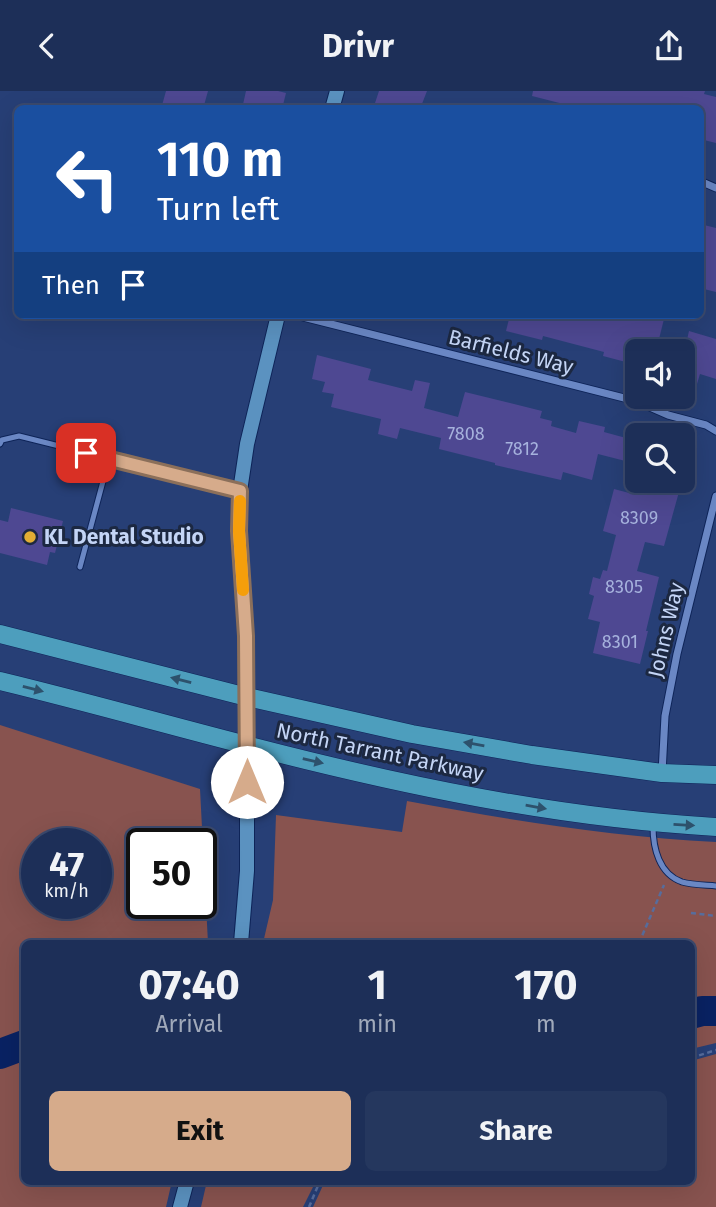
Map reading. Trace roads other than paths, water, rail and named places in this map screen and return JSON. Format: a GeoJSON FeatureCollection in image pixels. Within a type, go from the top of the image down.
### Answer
{"type":"FeatureCollection","features":[{"type":"Feature","properties":{"kind":"main road"},"geometry":{"type":"LineString","coordinates":[[241,940],[247,871],[247,697],[239,531],[240,491],[247,444],[277,319]]}},
{"type":"Feature","properties":{"kind":"main road","name":"North Tarrant Parkway"},"geometry":{"type":"LineString","coordinates":[[0,634],[247,697],[412,734],[532,755],[662,773],[716,775]]}},
{"type":"Feature","properties":{"kind":"main road","name":"North Tarrant Parkway"},"geometry":{"type":"LineString","coordinates":[[0,681],[410,784],[540,807],[653,823],[716,827]]}},
{"type":"Feature","properties":{"kind":"main road"},"geometry":{"type":"LineString","coordinates":[[180,1207],[186,1185]]}},
{"type":"Feature","properties":{"kind":"street","name":"Barfields Way"},"geometry":{"type":"LineString","coordinates":[[311,319],[636,401],[668,415],[706,425],[716,431]]}},
{"type":"Feature","properties":{"kind":"street","name":"Johns Way"},"geometry":{"type":"LineString","coordinates":[[662,773],[665,716],[677,654],[716,496]]}},
{"type":"Feature","properties":{"kind":"lane"},"geometry":{"type":"LineString","coordinates":[[0,444],[2,440],[19,436],[240,491]]}},
{"type":"Feature","properties":{"kind":"lane"},"geometry":{"type":"LineString","coordinates":[[80,568],[109,459]]}},
{"type":"Feature","properties":{"kind":"lane"},"geometry":{"type":"LineString","coordinates":[[653,823],[653,843],[668,874],[683,882],[716,887]]}},
{"type":"Feature","properties":{"kind":"waterway"},"geometry":{"type":"LineString","coordinates":[[695,1013],[716,1011]]}},
{"type":"Feature","properties":{"kind":"waterway"},"geometry":{"type":"LineString","coordinates":[[0,1054],[21,1046]]}},
{"type":"Feature","properties":{"kind":"place","name":"KL Dental Studio"},"geometry":{"type":"Point","coordinates":[30,537]}}]}
